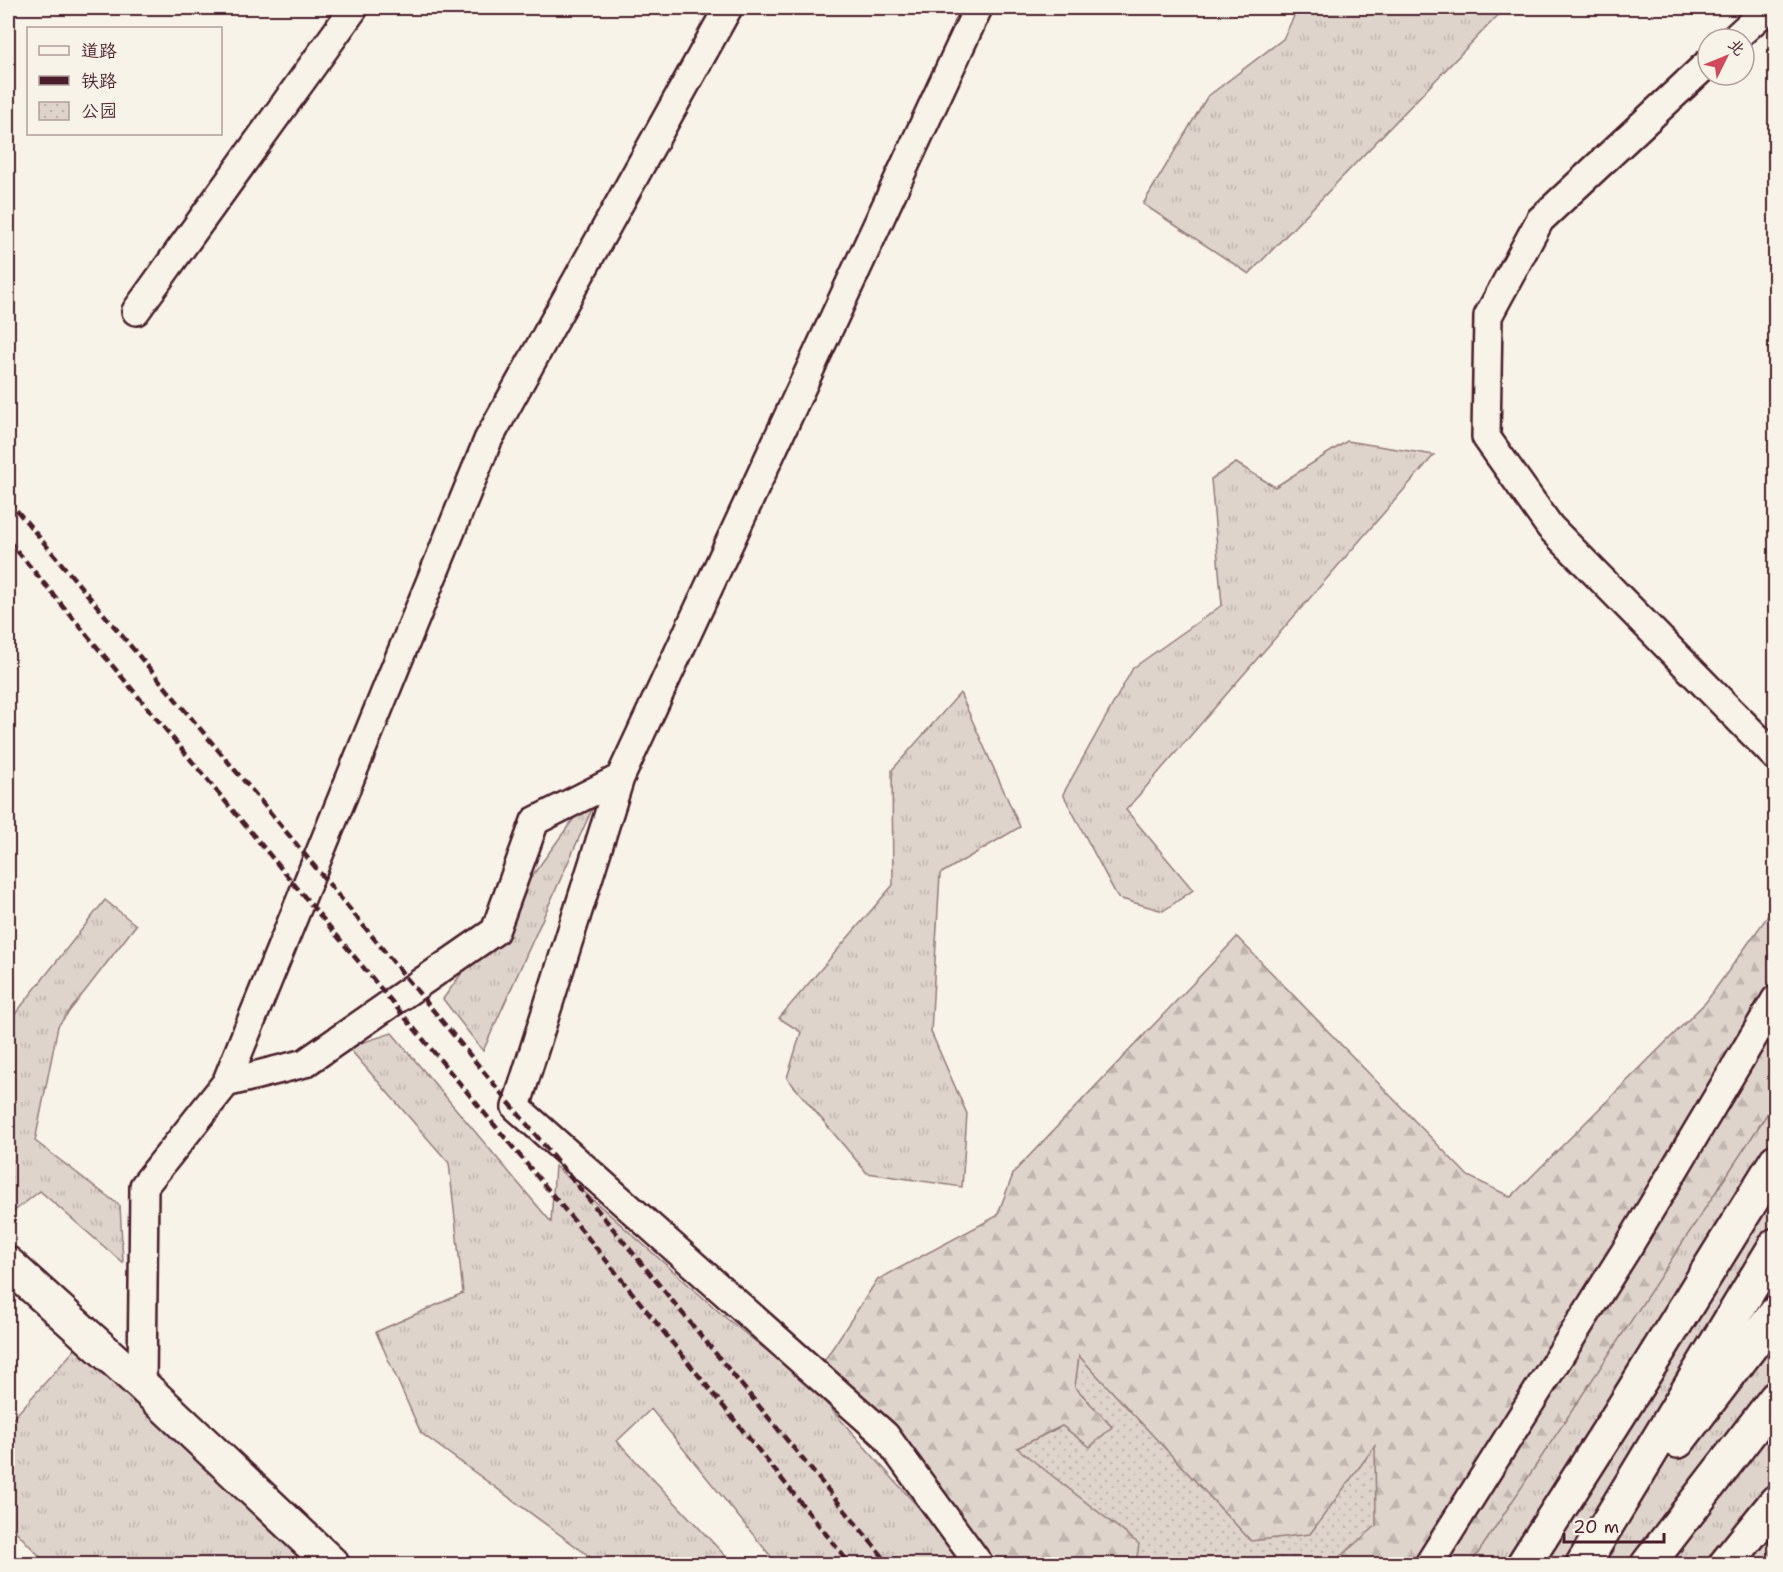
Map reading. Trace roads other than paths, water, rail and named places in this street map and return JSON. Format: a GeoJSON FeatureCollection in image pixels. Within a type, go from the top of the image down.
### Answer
{"type":"FeatureCollection","features":[{"type":"Feature","properties":{"kind":"main road"},"geometry":{"type":"LineString","coordinates":[[1524,1564],[1776,1161]]}},
{"type":"Feature","properties":{"kind":"main road"},"geometry":{"type":"LineString","coordinates":[[1584,1564],[1776,1245]]}},
{"type":"Feature","properties":{"kind":"main road"},"geometry":{"type":"LineString","coordinates":[[8,1264],[142,1385],[332,1564]]}},
{"type":"Feature","properties":{"kind":"main road"},"geometry":{"type":"LineString","coordinates":[[1584,1564],[1776,1313]]}},
{"type":"Feature","properties":{"kind":"main road"},"geometry":{"type":"LineString","coordinates":[[1648,1564],[1776,1398]]}},
{"type":"Feature","properties":{"kind":"main road"},"geometry":{"type":"LineString","coordinates":[[1726,1564],[1776,1502]]}},
{"type":"Feature","properties":{"kind":"street"},"geometry":{"type":"LineString","coordinates":[[136,311],[354,8]]}},
{"type":"Feature","properties":{"kind":"street"},"geometry":{"type":"LineString","coordinates":[[142,1385],[144,1186],[226,1083],[488,440],[728,8]]}},
{"type":"Feature","properties":{"kind":"street"},"geometry":{"type":"LineString","coordinates":[[978,8],[620,778],[516,1107],[885,1436],[979,1564]]}},
{"type":"Feature","properties":{"kind":"street"},"geometry":{"type":"LineString","coordinates":[[1747,27],[1768,8]]}},
{"type":"Feature","properties":{"kind":"street"},"geometry":{"type":"LineString","coordinates":[[1696,74],[1540,220],[1488,316],[1486,436],[1550,527],[1776,757]]}},
{"type":"Feature","properties":{"kind":"street"},"geometry":{"type":"LineString","coordinates":[[226,1083],[305,1063],[495,931],[535,821],[620,778]]}},
{"type":"Feature","properties":{"kind":"street"},"geometry":{"type":"LineString","coordinates":[[1429,1564],[1622,1257],[1776,999]]}},
{"type":"Feature","properties":{"kind":"railway"},"geometry":{"type":"LineString","coordinates":[[8,500],[255,794],[889,1564]]}},
{"type":"Feature","properties":{"kind":"railway"},"geometry":{"type":"LineString","coordinates":[[8,540],[585,1234],[850,1564]]}}]}
